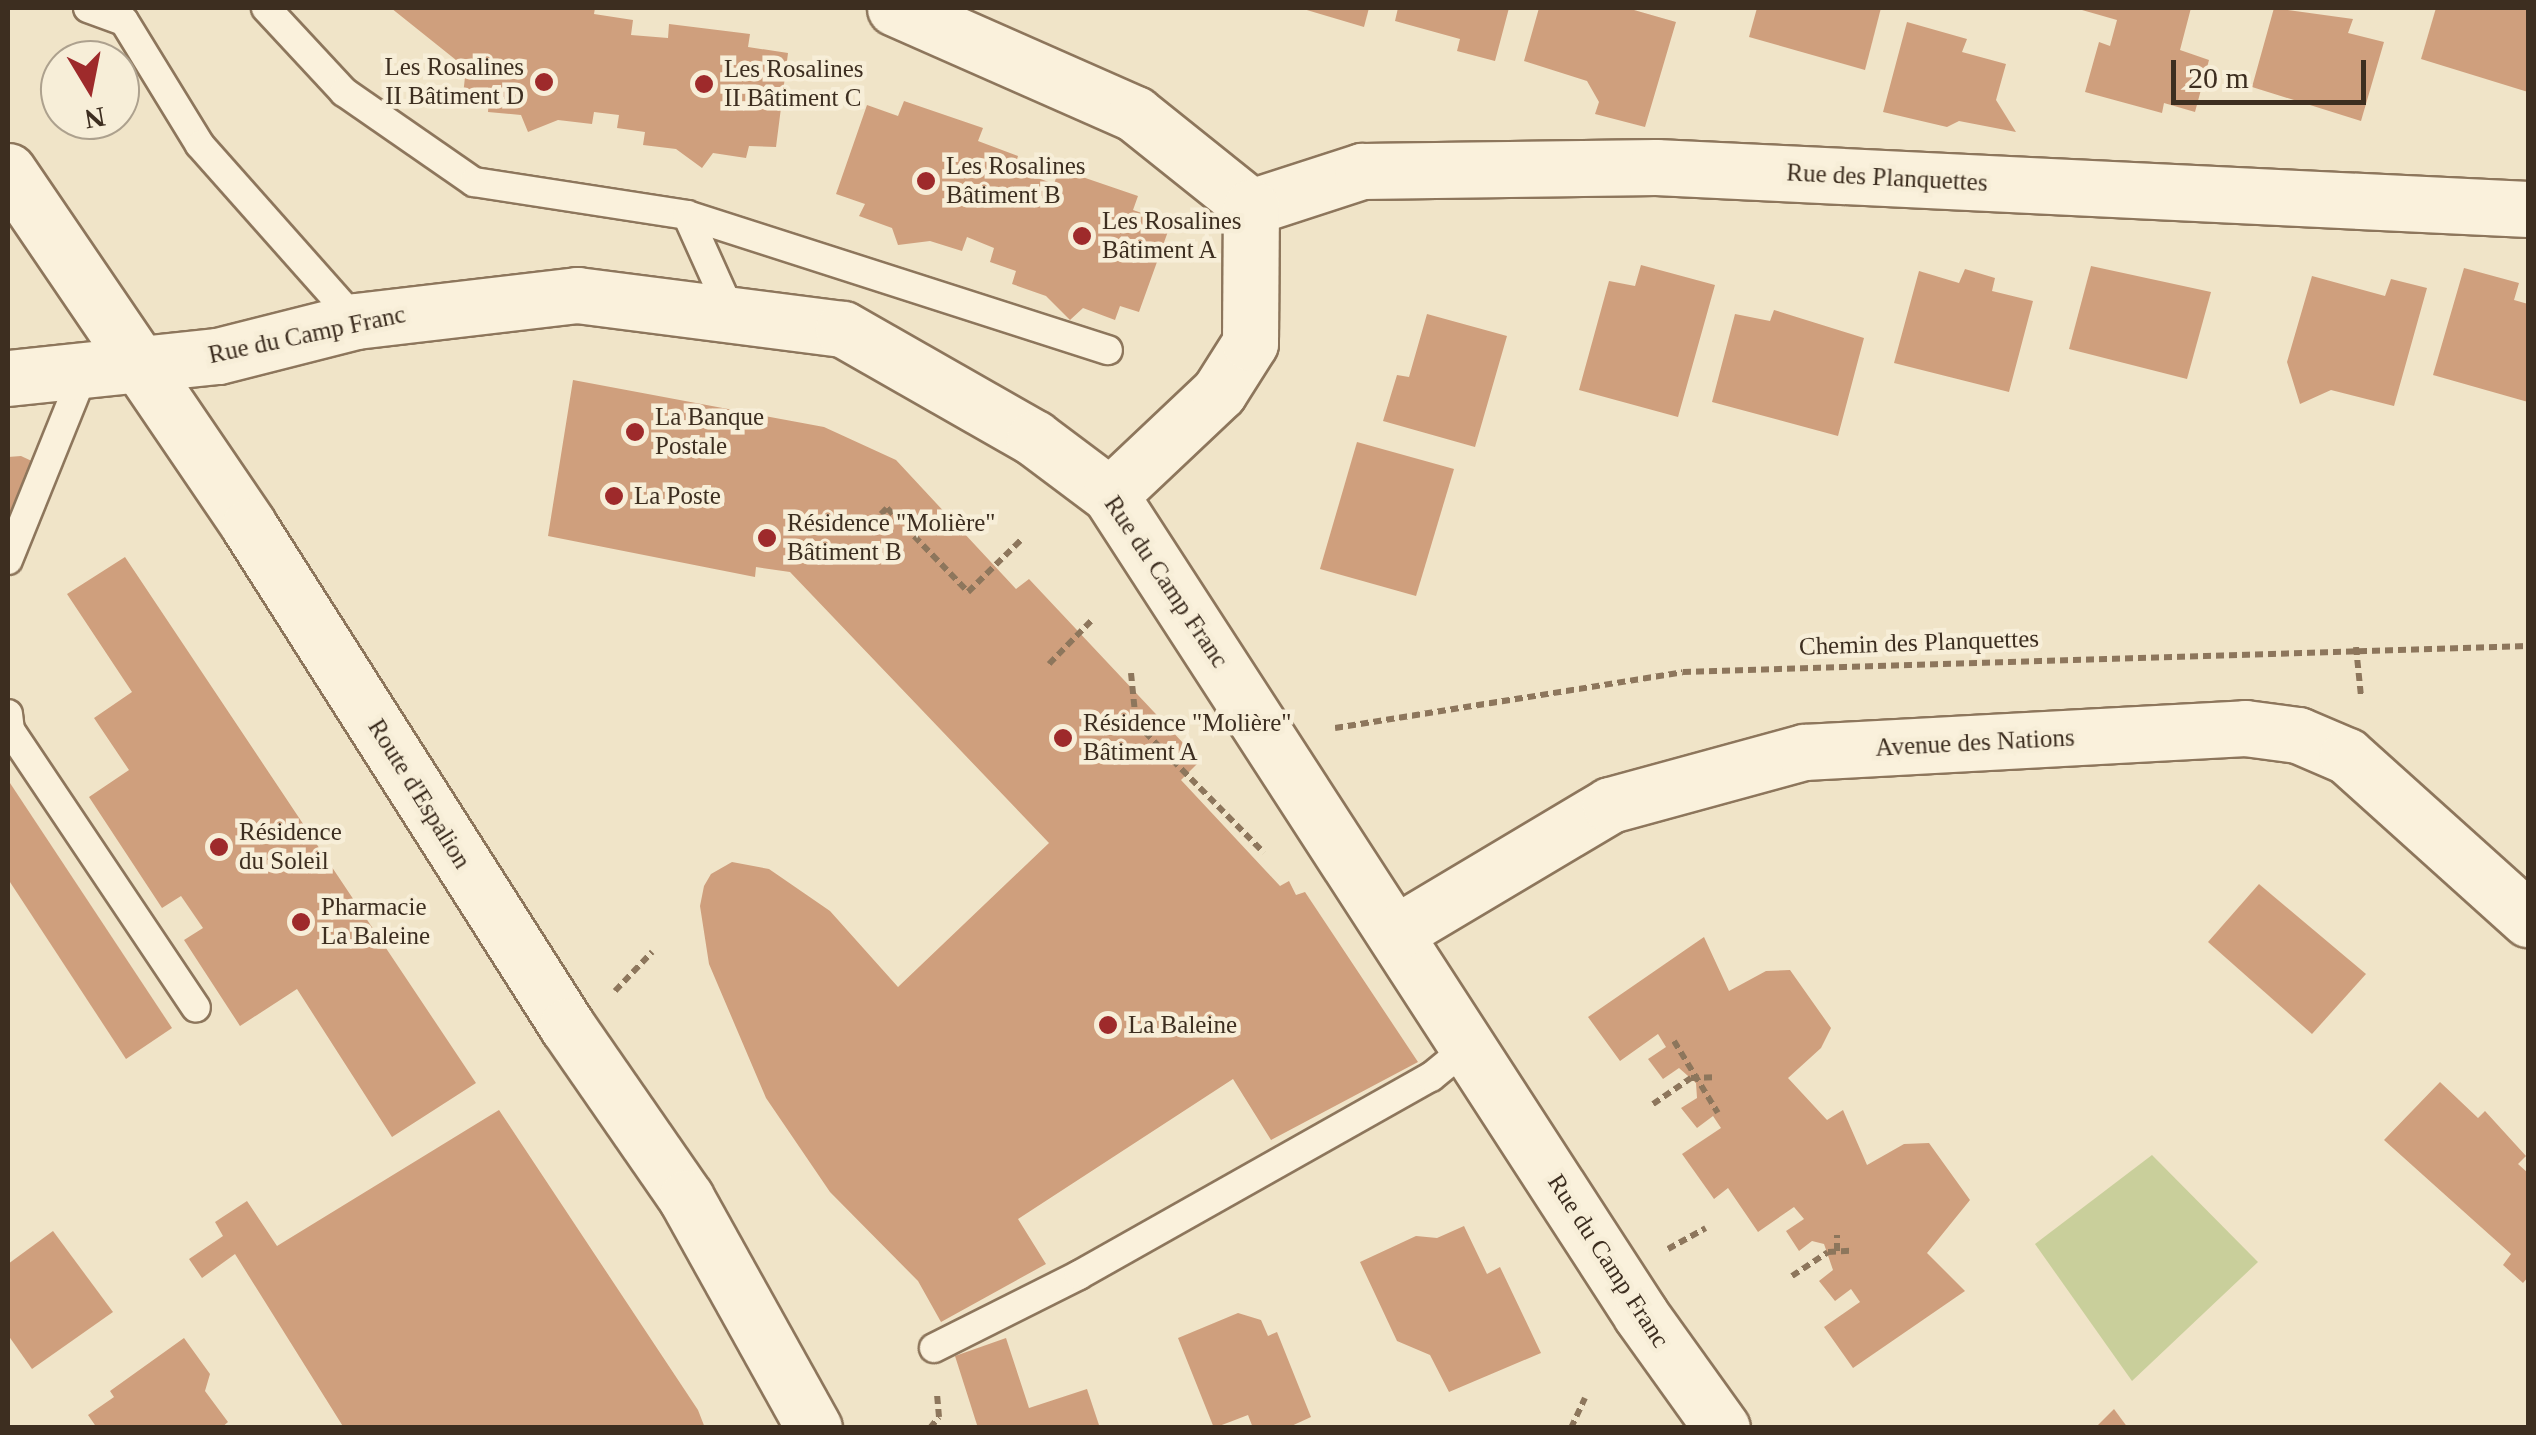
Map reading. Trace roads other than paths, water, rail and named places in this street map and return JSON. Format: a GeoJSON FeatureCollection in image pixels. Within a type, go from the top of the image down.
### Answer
{"type":"FeatureCollection","features":[{"type":"Feature","properties":{"kind":"street"},"geometry":{"type":"LineString","coordinates":[[895,8],[1135,114],[1252,207],[1250,343],[1219,392],[1110,495]]}},
{"type":"Feature","properties":{"kind":"street","name":"Rue des Planquettes"},"geometry":{"type":"LineString","coordinates":[[1252,207],[1362,171],[1656,167],[2528,208]]}},
{"type":"Feature","properties":{"kind":"street","name":"Route d'Espalion"},"geometry":{"type":"LineString","coordinates":[[8,171],[112,365],[686,1198],[814,1428]]}},
{"type":"Feature","properties":{"kind":"street","name":"Rue du Camp Franc"},"geometry":{"type":"LineString","coordinates":[[8,378],[218,356],[356,321],[578,295],[843,330],[1034,438],[1110,495],[1398,932],[1641,1315],[1722,1428]]}},
{"type":"Feature","properties":{"kind":"street","name":"Avenue des Nations"},"geometry":{"type":"LineString","coordinates":[[1398,932],[1610,805],[1804,752],[2245,728],[2298,735],[2346,756],[2528,918]]}},
{"type":"Feature","properties":{"kind":"lane"},"geometry":{"type":"LineString","coordinates":[[88,8],[124,22],[200,145],[356,321]]}},
{"type":"Feature","properties":{"kind":"lane"},"geometry":{"type":"LineString","coordinates":[[266,8],[344,92],[474,182],[688,216],[1108,350]]}},
{"type":"Feature","properties":{"kind":"lane"},"geometry":{"type":"LineString","coordinates":[[688,216],[732,315]]}},
{"type":"Feature","properties":{"kind":"lane"},"geometry":{"type":"LineString","coordinates":[[8,560],[112,365]]}},
{"type":"Feature","properties":{"kind":"lane"},"geometry":{"type":"LineString","coordinates":[[8,714],[10,730],[196,1008]]}},
{"type":"Feature","properties":{"kind":"lane"},"geometry":{"type":"LineString","coordinates":[[934,1348],[1079,1275],[1414,1087],[1470,1046]]}},
{"type":"Feature","properties":{"kind":"place","name":"Les Rosalines II Bâtiment D"},"geometry":{"type":"Point","coordinates":[544,82]}},
{"type":"Feature","properties":{"kind":"place","name":"Les Rosalines II Bâtiment C"},"geometry":{"type":"Point","coordinates":[704,84]}},
{"type":"Feature","properties":{"kind":"place","name":"Les Rosalines Bâtiment B"},"geometry":{"type":"Point","coordinates":[926,181]}},
{"type":"Feature","properties":{"kind":"place","name":"Les Rosalines Bâtiment A"},"geometry":{"type":"Point","coordinates":[1082,236]}},
{"type":"Feature","properties":{"kind":"place","name":"La Banque Postale"},"geometry":{"type":"Point","coordinates":[635,432]}},
{"type":"Feature","properties":{"kind":"place","name":"La Poste"},"geometry":{"type":"Point","coordinates":[614,496]}},
{"type":"Feature","properties":{"kind":"place","name":"Résidence \"Molière\" Bâtiment B"},"geometry":{"type":"Point","coordinates":[767,538]}},
{"type":"Feature","properties":{"kind":"place","name":"Résidence \"Molière\" Bâtiment A"},"geometry":{"type":"Point","coordinates":[1063,738]}},
{"type":"Feature","properties":{"kind":"place","name":"Résidence du Soleil"},"geometry":{"type":"Point","coordinates":[219,847]}},
{"type":"Feature","properties":{"kind":"place","name":"Pharmacie La Baleine"},"geometry":{"type":"Point","coordinates":[301,922]}},
{"type":"Feature","properties":{"kind":"place","name":"La Baleine"},"geometry":{"type":"Point","coordinates":[1108,1025]}}]}
